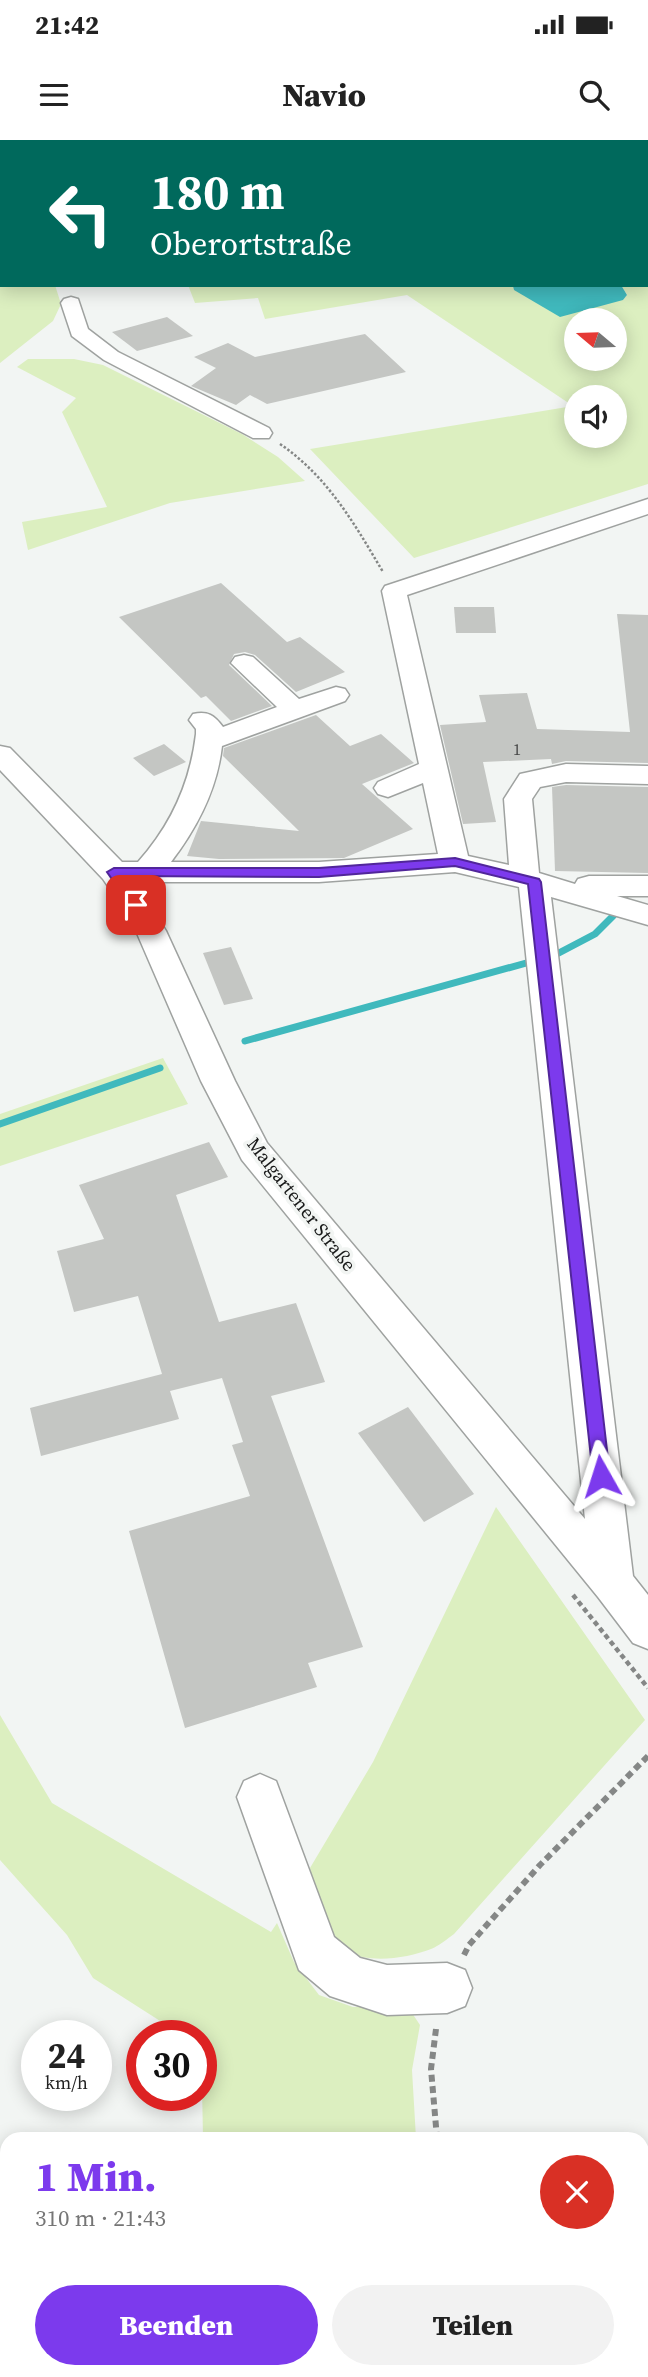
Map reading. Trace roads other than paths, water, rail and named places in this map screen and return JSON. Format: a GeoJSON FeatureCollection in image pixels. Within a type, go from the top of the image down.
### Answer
{"type":"FeatureCollection","features":[{"type":"Feature","properties":{"kind":"street"},"geometry":{"type":"LineString","coordinates":[[71,303],[79,332],[111,356],[261,433]]}},
{"type":"Feature","properties":{"kind":"street"},"geometry":{"type":"LineString","coordinates":[[455,862],[394,591],[648,506]]}},
{"type":"Feature","properties":{"kind":"street"},"geometry":{"type":"LineString","coordinates":[[244,663],[295,710]]}},
{"type":"Feature","properties":{"kind":"street"},"geometry":{"type":"LineString","coordinates":[[130,872],[167,850],[186,820],[200,784],[206,730],[295,710],[336,695]]}},
{"type":"Feature","properties":{"kind":"street","name":"Malgartener Straße"},"geometry":{"type":"LineString","coordinates":[[0,754],[13,787],[130,872],[151,931],[218,1081],[254,1150],[613,1583],[648,1629]]}},
{"type":"Feature","properties":{"kind":"street"},"geometry":{"type":"LineString","coordinates":[[387,788],[434,768]]}},
{"type":"Feature","properties":{"kind":"street"},"geometry":{"type":"LineString","coordinates":[[613,1583],[544,958],[540,883],[518,799],[530,780],[566,773],[648,775]]}},
{"type":"Feature","properties":{"kind":"street"},"geometry":{"type":"LineString","coordinates":[[130,872],[319,872],[455,862],[540,883],[648,915]]}},
{"type":"Feature","properties":{"kind":"street"},"geometry":{"type":"LineString","coordinates":[[540,883],[648,886]]}},
{"type":"Feature","properties":{"kind":"street"},"geometry":{"type":"LineString","coordinates":[[260,1797],[316,1953],[347,1979],[387,1990],[447,1988]]}},
{"type":"Feature","properties":{"kind":"water"},"geometry":{"type":"Polygon","coordinates":[[[513,287],[622,287],[627,295],[623,300],[593,308],[564,308],[564,316],[560,317],[514,290],[513,287]]]}},
{"type":"Feature","properties":{"kind":"waterway"},"geometry":{"type":"LineString","coordinates":[[245,1041],[555,955],[595,934],[613,916]]}},
{"type":"Feature","properties":{"kind":"waterway"},"geometry":{"type":"LineString","coordinates":[[0,1124],[160,1068]]}}]}
